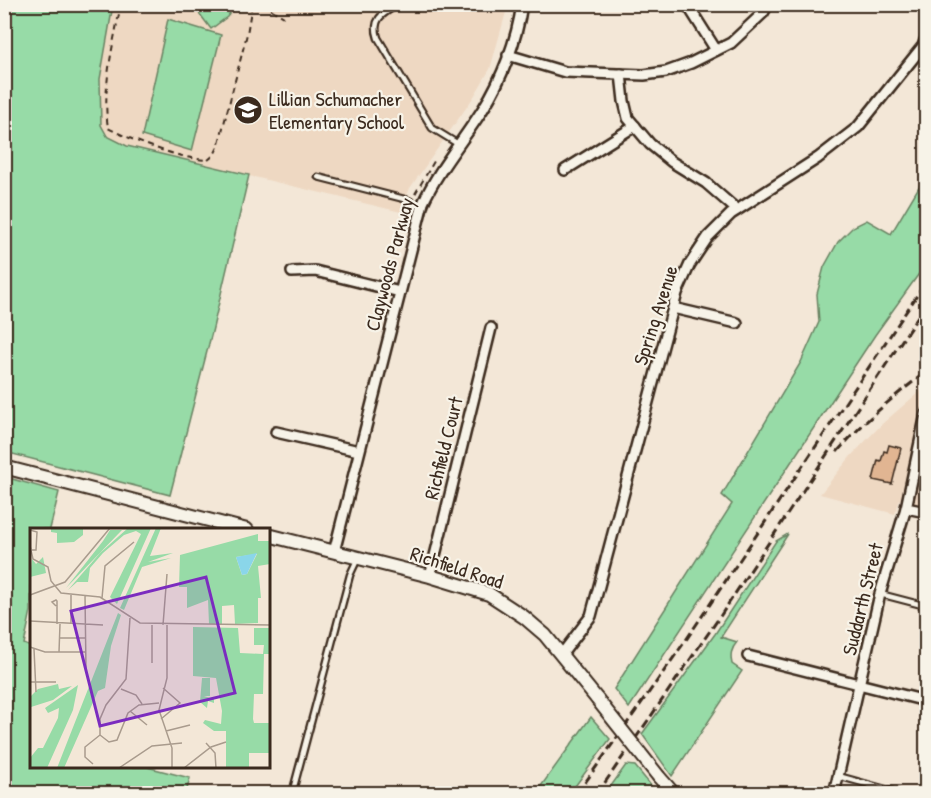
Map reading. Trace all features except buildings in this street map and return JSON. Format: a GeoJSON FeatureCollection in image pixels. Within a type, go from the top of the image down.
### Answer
{"type":"FeatureCollection","features":[{"type":"Feature","properties":{"kind":"street","name":"Claywoods Parkway"},"geometry":{"type":"LineString","coordinates":[[334,552],[422,208],[433,180],[484,108],[508,55],[522,4]]}},
{"type":"Feature","properties":{"kind":"street"},"geometry":{"type":"LineString","coordinates":[[687,4],[716,50]]}},
{"type":"Feature","properties":{"kind":"street"},"geometry":{"type":"LineString","coordinates":[[508,55],[564,72],[644,75],[666,72],[691,63],[731,43],[763,13],[768,4]]}},
{"type":"Feature","properties":{"kind":"street","name":"Spring Avenue"},"geometry":{"type":"LineString","coordinates":[[561,654],[591,616],[673,308],[690,264],[708,237],[737,210],[818,158],[858,127],[927,38]]}},
{"type":"Feature","properties":{"kind":"street"},"geometry":{"type":"LineString","coordinates":[[621,74],[628,118],[634,126],[650,144],[672,162],[706,183],[737,210]]}},
{"type":"Feature","properties":{"kind":"street"},"geometry":{"type":"LineString","coordinates":[[565,170],[634,126]]}},
{"type":"Feature","properties":{"kind":"street"},"geometry":{"type":"LineString","coordinates":[[292,272],[315,271],[400,292]]}},
{"type":"Feature","properties":{"kind":"street"},"geometry":{"type":"LineString","coordinates":[[673,308],[737,323]]}},
{"type":"Feature","properties":{"kind":"street","name":"Richfield Court"},"geometry":{"type":"LineString","coordinates":[[430,576],[491,328]]}},
{"type":"Feature","properties":{"kind":"street","name":"Suddarth Street"},"geometry":{"type":"LineString","coordinates":[[834,794],[880,594],[906,508],[927,414]]}},
{"type":"Feature","properties":{"kind":"street"},"geometry":{"type":"LineString","coordinates":[[276,432],[359,451]]}},
{"type":"Feature","properties":{"kind":"street"},"geometry":{"type":"LineString","coordinates":[[4,467],[239,528]]}},
{"type":"Feature","properties":{"kind":"street"},"geometry":{"type":"LineString","coordinates":[[906,508],[927,512]]}},
{"type":"Feature","properties":{"kind":"street","name":"Richfield Road"},"geometry":{"type":"LineString","coordinates":[[270,536],[430,576],[489,594],[508,606],[545,635],[674,794]]}},
{"type":"Feature","properties":{"kind":"street"},"geometry":{"type":"LineString","coordinates":[[748,656],[927,701]]}},
{"type":"Feature","properties":{"kind":"lane"},"geometry":{"type":"LineString","coordinates":[[399,4],[378,20],[375,29],[378,38],[432,128],[458,144]]}},
{"type":"Feature","properties":{"kind":"lane"},"geometry":{"type":"LineString","coordinates":[[318,177],[408,200],[422,208]]}},
{"type":"Feature","properties":{"kind":"lane"},"geometry":{"type":"LineString","coordinates":[[292,794],[348,583],[358,558]]}},
{"type":"Feature","properties":{"kind":"lane"},"geometry":{"type":"LineString","coordinates":[[880,594],[927,606]]}},
{"type":"Feature","properties":{"kind":"lane"},"geometry":{"type":"LineString","coordinates":[[838,776],[903,794]]}},
{"type":"Feature","properties":{"kind":"path"},"geometry":{"type":"LineString","coordinates":[[121,4],[106,90],[105,109],[108,128],[197,160],[208,160],[218,147],[247,33],[252,4]]}},
{"type":"Feature","properties":{"kind":"path"},"geometry":{"type":"LineString","coordinates":[[262,4],[284,17]]}},
{"type":"Feature","properties":{"kind":"path"},"geometry":{"type":"LineString","coordinates":[[415,194],[427,170],[438,155]]}},
{"type":"Feature","properties":{"kind":"shaded area","name":"Lillian Schumacher Elementary School"},"geometry":{"type":"Polygon","coordinates":[[[58,5],[508,5],[490,69],[473,98],[410,188],[401,212],[27,123],[58,5]]]}},
{"type":"Feature","properties":{"kind":"shaded area"},"geometry":{"type":"Polygon","coordinates":[[[926,386],[926,506],[900,499],[895,514],[820,494],[851,456],[883,423],[926,386]]]}},
{"type":"Feature","properties":{"kind":"green space"},"geometry":{"type":"Polygon","coordinates":[[[4,5],[113,5],[100,79],[101,125],[107,136],[127,146],[249,175],[170,495],[5,452],[4,5]]]}},
{"type":"Feature","properties":{"kind":"green space"},"geometry":{"type":"Polygon","coordinates":[[[193,5],[236,5],[227,17],[211,29],[193,5]]]}},
{"type":"Feature","properties":{"kind":"green space"},"geometry":{"type":"Polygon","coordinates":[[[168,19],[221,35],[192,151],[142,136],[168,19]]]}},
{"type":"Feature","properties":{"kind":"green space"},"geometry":{"type":"Polygon","coordinates":[[[926,175],[926,264],[875,335],[629,708],[614,689],[732,504],[722,495],[801,362],[819,322],[817,294],[824,267],[838,242],[853,227],[867,220],[891,234],[926,175]]]}},
{"type":"Feature","properties":{"kind":"green space"},"geometry":{"type":"Polygon","coordinates":[[[5,477],[59,492],[50,528],[30,528],[30,616],[24,644],[30,647],[30,768],[151,768],[190,778],[186,793],[5,793],[5,477]]]}},
{"type":"Feature","properties":{"kind":"green space"},"geometry":{"type":"Polygon","coordinates":[[[788,534],[721,637],[737,642],[732,650],[731,661],[742,671],[672,776],[642,734],[715,634],[776,541],[788,534]]]}},
{"type":"Feature","properties":{"kind":"green space"},"geometry":{"type":"Polygon","coordinates":[[[591,717],[610,739],[570,793],[536,793],[591,717]]]}},
{"type":"Feature","properties":{"kind":"green space"},"geometry":{"type":"Polygon","coordinates":[[[626,765],[635,766],[657,793],[606,793],[626,765]]]}},
{"type":"Feature","properties":{"kind":"railway"},"geometry":{"type":"LineString","coordinates":[[577,794],[686,640],[926,282]]}},
{"type":"Feature","properties":{"kind":"railway"},"geometry":{"type":"LineString","coordinates":[[597,794],[721,615],[926,304]]}},
{"type":"Feature","properties":{"kind":"railway"},"geometry":{"type":"LineString","coordinates":[[837,452],[880,409],[926,372]]}},
{"type":"Feature","properties":{"kind":"place","name":"Lillian Schumacher Elementary School"},"geometry":{"type":"Point","coordinates":[248,110]}}]}
